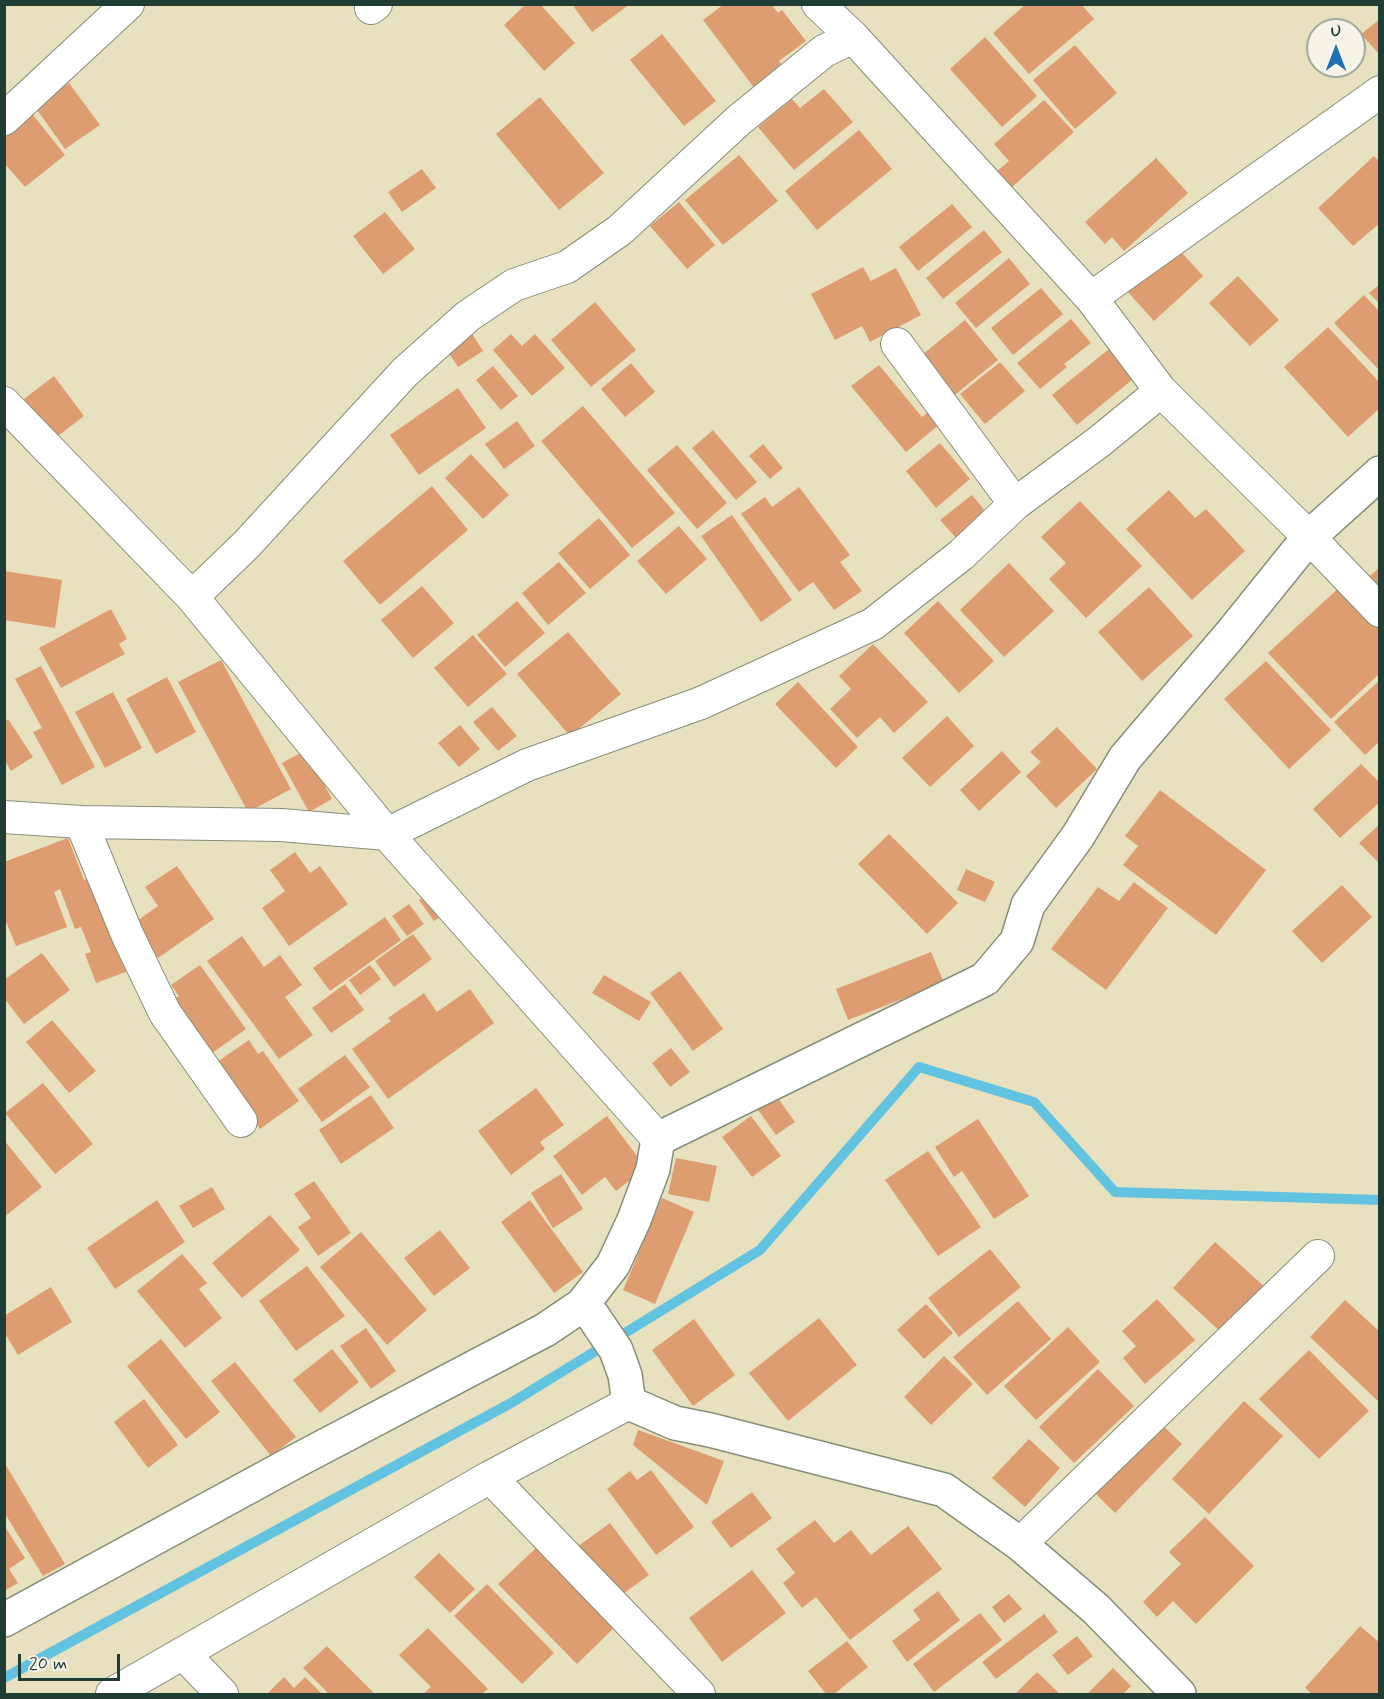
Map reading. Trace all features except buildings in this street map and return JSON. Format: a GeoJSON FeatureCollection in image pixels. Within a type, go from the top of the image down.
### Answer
{"type":"FeatureCollection","features":[{"type":"Feature","properties":{"kind":"street"},"geometry":{"type":"LineString","coordinates":[[4,119],[128,4]]}},
{"type":"Feature","properties":{"kind":"street"},"geometry":{"type":"LineString","coordinates":[[818,4],[853,37],[1090,298],[1161,391],[1309,537],[1380,611]]}},
{"type":"Feature","properties":{"kind":"street"},"geometry":{"type":"LineString","coordinates":[[192,597],[246,545],[405,372],[468,316],[514,285],[567,267],[620,230],[739,120],[824,51],[853,37]]}},
{"type":"Feature","properties":{"kind":"street"},"geometry":{"type":"LineString","coordinates":[[1090,298],[1380,92]]}},
{"type":"Feature","properties":{"kind":"street"},"geometry":{"type":"LineString","coordinates":[[897,344],[1015,504]]}},
{"type":"Feature","properties":{"kind":"street"},"geometry":{"type":"LineString","coordinates":[[4,817],[81,822],[281,825],[387,834],[527,765],[701,703],[873,624],[961,555],[1015,504],[1100,441],[1161,391]]}},
{"type":"Feature","properties":{"kind":"street"},"geometry":{"type":"LineString","coordinates":[[4,403],[192,597],[387,834],[658,1139]]}},
{"type":"Feature","properties":{"kind":"street"},"geometry":{"type":"LineString","coordinates":[[658,1139],[985,979],[1017,941],[1028,905],[1078,836],[1125,758],[1230,635],[1309,537],[1380,473]]}},
{"type":"Feature","properties":{"kind":"street"},"geometry":{"type":"LineString","coordinates":[[81,822],[127,934],[165,1013],[241,1121]]}},
{"type":"Feature","properties":{"kind":"street"},"geometry":{"type":"LineString","coordinates":[[4,1620],[298,1460],[545,1330],[587,1311],[613,1265],[634,1220],[652,1169],[658,1139]]}},
{"type":"Feature","properties":{"kind":"street"},"geometry":{"type":"LineString","coordinates":[[1020,1544],[1318,1256]]}},
{"type":"Feature","properties":{"kind":"street"},"geometry":{"type":"LineString","coordinates":[[587,1311],[616,1350],[625,1375],[629,1403]]}},
{"type":"Feature","properties":{"kind":"street"},"geometry":{"type":"LineString","coordinates":[[629,1403],[675,1423],[944,1490],[1020,1544],[1096,1609],[1179,1695]]}},
{"type":"Feature","properties":{"kind":"street"},"geometry":{"type":"LineString","coordinates":[[112,1695],[490,1477],[629,1403]]}},
{"type":"Feature","properties":{"kind":"street"},"geometry":{"type":"LineString","coordinates":[[490,1477],[699,1695]]}},
{"type":"Feature","properties":{"kind":"street"},"geometry":{"type":"LineString","coordinates":[[183,1653],[222,1695]]}},
{"type":"Feature","properties":{"kind":"waterway"},"geometry":{"type":"LineString","coordinates":[[4,1678],[511,1403],[760,1250],[919,1067],[1034,1102],[1115,1192],[1380,1200]]}}]}
